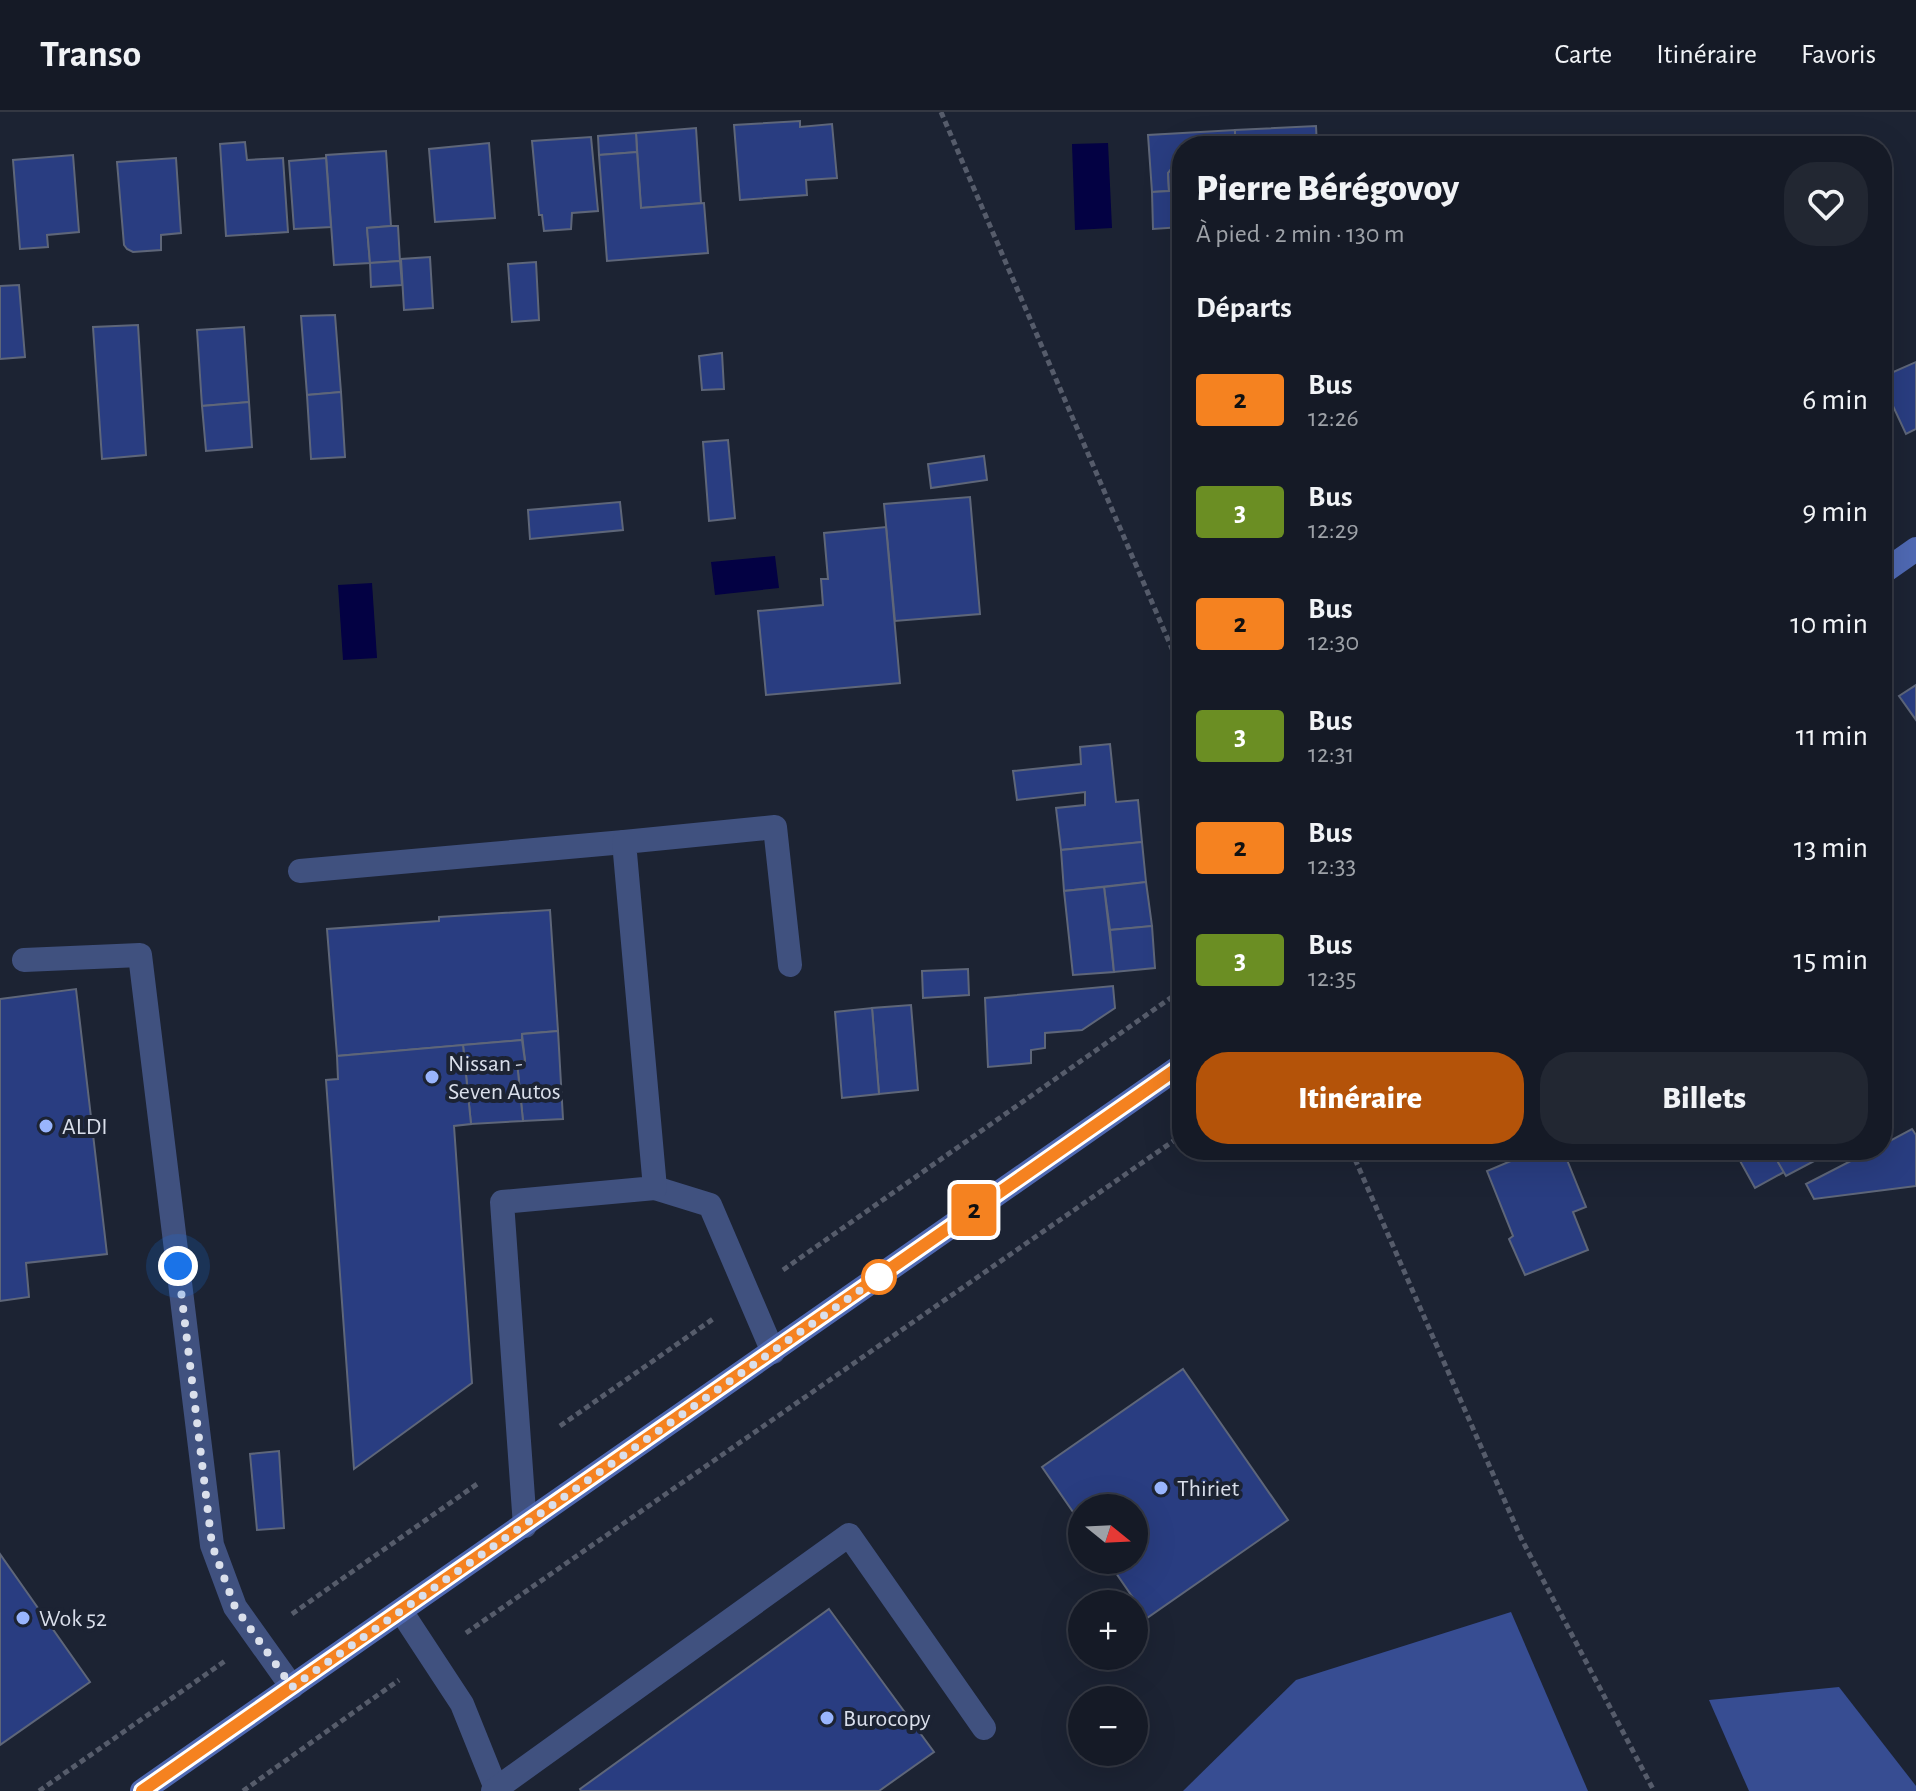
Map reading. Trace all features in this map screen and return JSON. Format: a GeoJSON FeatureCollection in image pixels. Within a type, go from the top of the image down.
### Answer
{"type":"FeatureCollection","features":[{"type":"Feature","properties":{"kind":"main road"},"geometry":{"type":"LineString","coordinates":[[1892,566],[1916,549]]}},
{"type":"Feature","properties":{"kind":"main road"},"geometry":{"type":"LineString","coordinates":[[142,1791],[1172,1072]]}},
{"type":"Feature","properties":{"kind":"lane"},"geometry":{"type":"LineString","coordinates":[[300,871],[775,827],[790,965]]}},
{"type":"Feature","properties":{"kind":"lane"},"geometry":{"type":"LineString","coordinates":[[624,842],[655,1188]]}},
{"type":"Feature","properties":{"kind":"lane"},"geometry":{"type":"LineString","coordinates":[[24,960],[140,955],[212,1545],[235,1607],[292,1687]]}},
{"type":"Feature","properties":{"kind":"lane"},"geometry":{"type":"LineString","coordinates":[[525,1526],[502,1202],[655,1188],[710,1205],[773,1352]]}},
{"type":"Feature","properties":{"kind":"lane"},"geometry":{"type":"LineString","coordinates":[[401,1611],[462,1704],[495,1790],[849,1535],[984,1728]]}},
{"type":"Feature","properties":{"kind":"path"},"geometry":{"type":"LineString","coordinates":[[941,112],[1172,649]]}},
{"type":"Feature","properties":{"kind":"path"},"geometry":{"type":"LineString","coordinates":[[39,1791],[1172,997]]}},
{"type":"Feature","properties":{"kind":"path"},"geometry":{"type":"LineString","coordinates":[[243,1791],[1172,1142]]}},
{"type":"Feature","properties":{"kind":"path"},"geometry":{"type":"LineString","coordinates":[[1355,1160],[1521,1538],[1654,1791]]}},
{"type":"Feature","properties":{"kind":"shaded area"},"geometry":{"type":"Polygon","coordinates":[[[1108,143],[1112,228],[1075,230],[1072,144],[1108,143]]]}},
{"type":"Feature","properties":{"kind":"shaded area"},"geometry":{"type":"Polygon","coordinates":[[[775,556],[779,588],[715,595],[711,562],[775,556]]]}},
{"type":"Feature","properties":{"kind":"shaded area"},"geometry":{"type":"Polygon","coordinates":[[[372,583],[377,658],[343,660],[338,585],[372,583]]]}},
{"type":"Feature","properties":{"kind":"shaded area"},"geometry":{"type":"Polygon","coordinates":[[[1511,1612],[1588,1791],[1183,1791],[1296,1680],[1511,1612]]]}},
{"type":"Feature","properties":{"kind":"shaded area"},"geometry":{"type":"Polygon","coordinates":[[[1839,1687],[1916,1786],[1916,1791],[1749,1791],[1709,1700],[1839,1687]]]}},
{"type":"Feature","properties":{"kind":"building"},"geometry":{"type":"Polygon","coordinates":[[[800,121],[800,127],[832,124],[837,178],[806,180],[807,195],[740,200],[734,125],[800,121]]]}},
{"type":"Feature","properties":{"kind":"building"},"geometry":{"type":"Polygon","coordinates":[[[1316,126],[1316,136],[1235,136],[1235,130],[1316,126]]]}},
{"type":"Feature","properties":{"kind":"building"},"geometry":{"type":"Polygon","coordinates":[[[696,128],[701,203],[641,208],[636,133],[696,128]]]}},
{"type":"Feature","properties":{"kind":"building"},"geometry":{"type":"Polygon","coordinates":[[[1235,130],[1235,136],[1172,136],[1169,191],[1152,192],[1148,135],[1235,130]]]}},
{"type":"Feature","properties":{"kind":"building"},"geometry":{"type":"Polygon","coordinates":[[[636,133],[637,152],[599,155],[598,136],[636,133]]]}},
{"type":"Feature","properties":{"kind":"building"},"geometry":{"type":"Polygon","coordinates":[[[591,137],[598,211],[572,213],[571,229],[544,231],[542,215],[539,215],[532,141],[591,137]]]}},
{"type":"Feature","properties":{"kind":"building"},"geometry":{"type":"Polygon","coordinates":[[[245,142],[247,160],[283,158],[288,232],[226,236],[220,144],[245,142]]]}},
{"type":"Feature","properties":{"kind":"building"},"geometry":{"type":"Polygon","coordinates":[[[489,143],[495,218],[435,222],[429,149],[489,143]]]}},
{"type":"Feature","properties":{"kind":"building"},"geometry":{"type":"Polygon","coordinates":[[[386,151],[391,226],[367,228],[370,263],[334,265],[326,155],[386,151]]]}},
{"type":"Feature","properties":{"kind":"building"},"geometry":{"type":"Polygon","coordinates":[[[637,152],[641,208],[704,203],[708,253],[607,261],[599,155],[637,152]]]}},
{"type":"Feature","properties":{"kind":"building"},"geometry":{"type":"Polygon","coordinates":[[[73,155],[79,232],[47,235],[48,247],[20,249],[13,160],[73,155]]]}},
{"type":"Feature","properties":{"kind":"building"},"geometry":{"type":"Polygon","coordinates":[[[176,158],[181,233],[161,235],[161,250],[133,252],[124,245],[117,162],[176,158]]]}},
{"type":"Feature","properties":{"kind":"building"},"geometry":{"type":"Polygon","coordinates":[[[326,158],[331,227],[294,229],[289,161],[326,158]]]}},
{"type":"Feature","properties":{"kind":"building"},"geometry":{"type":"Polygon","coordinates":[[[1172,168],[1172,228],[1153,229],[1152,192],[1169,191],[1168,173],[1172,168]]]}},
{"type":"Feature","properties":{"kind":"building"},"geometry":{"type":"Polygon","coordinates":[[[398,226],[400,261],[370,263],[367,228],[398,226]]]}},
{"type":"Feature","properties":{"kind":"building"},"geometry":{"type":"Polygon","coordinates":[[[430,257],[433,308],[404,310],[401,259],[430,257]]]}},
{"type":"Feature","properties":{"kind":"building"},"geometry":{"type":"Polygon","coordinates":[[[400,261],[402,285],[371,287],[370,263],[400,261]]]}},
{"type":"Feature","properties":{"kind":"building"},"geometry":{"type":"Polygon","coordinates":[[[536,262],[539,320],[512,322],[508,264],[536,262]]]}},
{"type":"Feature","properties":{"kind":"building"},"geometry":{"type":"Polygon","coordinates":[[[19,285],[25,357],[0,359],[0,286],[19,285]]]}},
{"type":"Feature","properties":{"kind":"building"},"geometry":{"type":"Polygon","coordinates":[[[335,315],[341,392],[307,395],[301,316],[335,315]]]}},
{"type":"Feature","properties":{"kind":"building"},"geometry":{"type":"Polygon","coordinates":[[[138,325],[146,455],[102,459],[93,327],[138,325]]]}},
{"type":"Feature","properties":{"kind":"building"},"geometry":{"type":"Polygon","coordinates":[[[244,327],[249,402],[202,406],[197,330],[244,327]]]}},
{"type":"Feature","properties":{"kind":"building"},"geometry":{"type":"Polygon","coordinates":[[[722,353],[724,389],[702,390],[699,356],[722,353]]]}},
{"type":"Feature","properties":{"kind":"building"},"geometry":{"type":"Polygon","coordinates":[[[1916,362],[1916,429],[1906,434],[1892,406],[1892,373],[1916,362]]]}},
{"type":"Feature","properties":{"kind":"building"},"geometry":{"type":"Polygon","coordinates":[[[341,392],[345,457],[311,459],[307,395],[341,392]]]}},
{"type":"Feature","properties":{"kind":"building"},"geometry":{"type":"Polygon","coordinates":[[[249,402],[252,447],[206,451],[202,406],[249,402]]]}},
{"type":"Feature","properties":{"kind":"building"},"geometry":{"type":"Polygon","coordinates":[[[728,440],[735,518],[709,521],[703,442],[728,440]]]}},
{"type":"Feature","properties":{"kind":"building"},"geometry":{"type":"Polygon","coordinates":[[[984,456],[987,480],[931,488],[928,464],[984,456]]]}},
{"type":"Feature","properties":{"kind":"building"},"geometry":{"type":"Polygon","coordinates":[[[970,497],[980,614],[895,621],[884,504],[970,497]]]}},
{"type":"Feature","properties":{"kind":"building"},"geometry":{"type":"Polygon","coordinates":[[[620,502],[623,530],[530,539],[528,510],[620,502]]]}},
{"type":"Feature","properties":{"kind":"building"},"geometry":{"type":"Polygon","coordinates":[[[886,527],[900,683],[766,695],[758,611],[823,605],[821,579],[828,579],[824,533],[886,527]]]}},
{"type":"Feature","properties":{"kind":"building"},"geometry":{"type":"Polygon","coordinates":[[[1916,685],[1916,720],[1899,696],[1916,685]]]}},
{"type":"Feature","properties":{"kind":"building"},"geometry":{"type":"Polygon","coordinates":[[[1110,744],[1116,802],[1138,800],[1142,842],[1061,850],[1056,808],[1085,805],[1085,792],[1017,800],[1013,771],[1081,764],[1080,747],[1110,744]]]}},
{"type":"Feature","properties":{"kind":"building"},"geometry":{"type":"Polygon","coordinates":[[[1142,842],[1146,882],[1064,891],[1061,850],[1142,842]]]}},
{"type":"Feature","properties":{"kind":"building"},"geometry":{"type":"Polygon","coordinates":[[[1146,882],[1152,926],[1110,930],[1104,887],[1146,882]]]}},
{"type":"Feature","properties":{"kind":"building"},"geometry":{"type":"Polygon","coordinates":[[[1104,887],[1114,972],[1073,975],[1064,891],[1104,887]]]}},
{"type":"Feature","properties":{"kind":"building"},"geometry":{"type":"Polygon","coordinates":[[[550,910],[558,1031],[522,1034],[522,1040],[337,1056],[327,929],[439,921],[439,917],[550,910]]]}},
{"type":"Feature","properties":{"kind":"building"},"geometry":{"type":"Polygon","coordinates":[[[1152,926],[1155,968],[1114,972],[1110,930],[1152,926]]]}},
{"type":"Feature","properties":{"kind":"building"},"geometry":{"type":"Polygon","coordinates":[[[968,969],[969,995],[923,998],[922,971],[968,969]]]}},
{"type":"Feature","properties":{"kind":"building"},"geometry":{"type":"Polygon","coordinates":[[[1113,986],[1115,1008],[1082,1030],[1045,1033],[1045,1048],[1031,1050],[1031,1063],[988,1067],[985,998],[1113,986]]]}},
{"type":"Feature","properties":{"kind":"building","name":"ALDI"},"geometry":{"type":"Polygon","coordinates":[[[76,989],[107,1254],[26,1263],[29,1297],[0,1301],[0,999],[76,989]]]}},
{"type":"Feature","properties":{"kind":"building"},"geometry":{"type":"Polygon","coordinates":[[[911,1005],[918,1090],[879,1094],[872,1008],[911,1005]]]}},
{"type":"Feature","properties":{"kind":"building"},"geometry":{"type":"Polygon","coordinates":[[[872,1008],[879,1094],[842,1098],[835,1012],[872,1008]]]}},
{"type":"Feature","properties":{"kind":"building"},"geometry":{"type":"Polygon","coordinates":[[[558,1031],[563,1119],[523,1121],[517,1062],[525,1061],[522,1034],[558,1031]]]}},
{"type":"Feature","properties":{"kind":"building"},"geometry":{"type":"Polygon","coordinates":[[[522,1040],[525,1061],[517,1062],[523,1121],[471,1124],[463,1045],[522,1040]]]}},
{"type":"Feature","properties":{"kind":"building"},"geometry":{"type":"Polygon","coordinates":[[[463,1045],[471,1124],[454,1126],[472,1383],[354,1469],[326,1080],[338,1079],[337,1056],[463,1045]]]}},
{"type":"Feature","properties":{"kind":"building"},"geometry":{"type":"Polygon","coordinates":[[[1912,1129],[1916,1135],[1916,1186],[1814,1199],[1806,1184],[1853,1160],[1892,1160],[1892,1140],[1912,1129]]]}},
{"type":"Feature","properties":{"kind":"building"},"geometry":{"type":"Polygon","coordinates":[[[1513,1160],[1567,1160],[1586,1207],[1573,1212],[1588,1250],[1525,1275],[1509,1239],[1513,1236],[1487,1171],[1513,1160]]]}},
{"type":"Feature","properties":{"kind":"building"},"geometry":{"type":"Polygon","coordinates":[[[1740,1160],[1777,1160],[1784,1172],[1755,1188],[1740,1160]]]}},
{"type":"Feature","properties":{"kind":"building"},"geometry":{"type":"Polygon","coordinates":[[[1777,1160],[1816,1160],[1786,1176],[1777,1160]]]}},
{"type":"Feature","properties":{"kind":"building","name":"Thiriet"},"geometry":{"type":"Polygon","coordinates":[[[1183,1369],[1288,1520],[1148,1617],[1148,1590],[1128,1590],[1117,1574],[1148,1574],[1148,1494],[1068,1494],[1068,1505],[1042,1467],[1183,1369]]]}},
{"type":"Feature","properties":{"kind":"building"},"geometry":{"type":"Polygon","coordinates":[[[279,1451],[284,1528],[257,1530],[250,1454],[279,1451]]]}},
{"type":"Feature","properties":{"kind":"building","name":"Wok 52"},"geometry":{"type":"Polygon","coordinates":[[[0,1554],[90,1682],[0,1745],[0,1554]]]}},
{"type":"Feature","properties":{"kind":"building"},"geometry":{"type":"Polygon","coordinates":[[[829,1609],[934,1752],[879,1791],[581,1791],[580,1789],[829,1609]]]}},
{"type":"Feature","properties":{"kind":"bus line","name":"2"},"geometry":{"type":"LineString","coordinates":[[142,1791],[1172,1072]]}},
{"type":"Feature","properties":{"kind":"place","name":"Nissan - Seven Autos"},"geometry":{"type":"Point","coordinates":[432,1077]}},
{"type":"Feature","properties":{"kind":"place","name":"ALDI"},"geometry":{"type":"Point","coordinates":[46,1126]}},
{"type":"Feature","properties":{"kind":"place","name":"Thiriet"},"geometry":{"type":"Point","coordinates":[1161,1488]}},
{"type":"Feature","properties":{"kind":"place","name":"Wok 52"},"geometry":{"type":"Point","coordinates":[23,1618]}},
{"type":"Feature","properties":{"kind":"place","name":"Burocopy"},"geometry":{"type":"Point","coordinates":[827,1718]}},
{"type":"Feature","properties":{"kind":"route"},"geometry":{"type":"LineString","coordinates":[[178,1266],[212,1545],[235,1607],[292,1687],[879,1277]]}}]}
